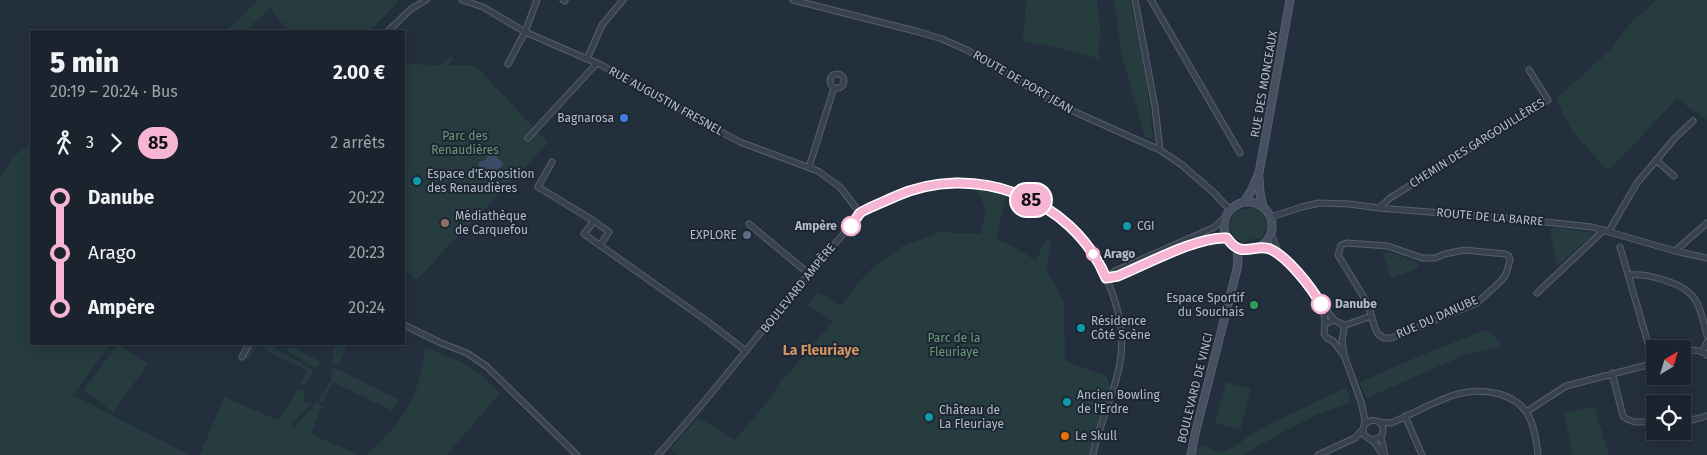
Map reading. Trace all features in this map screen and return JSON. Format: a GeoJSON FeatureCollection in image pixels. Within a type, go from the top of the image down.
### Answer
{"type":"FeatureCollection","features":[{"type":"Feature","properties":{"kind":"main road","name":"RUE DES MONCEAUX"},"geometry":{"type":"LineString","coordinates":[[1263,207],[1259,173],[1290,0]]}},
{"type":"Feature","properties":{"kind":"main road","name":"RUE DES MONCEAUX"},"geometry":{"type":"LineString","coordinates":[[1244,202],[1259,173]]}},
{"type":"Feature","properties":{"kind":"main road"},"geometry":{"type":"LineString","coordinates":[[1244,202],[1254,202],[1263,207],[1270,217],[1272,225],[1271,234],[1266,243],[1250,250],[1236,247],[1227,238],[1224,227],[1225,218],[1230,210],[1244,202]]}},
{"type":"Feature","properties":{"kind":"main road","name":"BOULEVARD DE VINCI"},"geometry":{"type":"LineString","coordinates":[[1191,455],[1237,269],[1236,247]]}},
{"type":"Feature","properties":{"kind":"main road","name":"BOULEVARD DE VINCI"},"geometry":{"type":"LineString","coordinates":[[1237,269],[1242,258],[1250,250]]}},
{"type":"Feature","properties":{"kind":"street"},"geometry":{"type":"LineString","coordinates":[[389,30],[411,9],[426,0]]}},
{"type":"Feature","properties":{"kind":"street","name":"RUE AUGUSTIN FRESNEL"},"geometry":{"type":"LineString","coordinates":[[462,0],[483,7],[525,32],[597,63],[728,136],[757,149],[809,166],[840,187],[860,212]]}},
{"type":"Feature","properties":{"kind":"street"},"geometry":{"type":"LineString","coordinates":[[508,64],[525,32],[537,0]]}},
{"type":"Feature","properties":{"kind":"street"},"geometry":{"type":"LineString","coordinates":[[588,59],[602,26],[624,0]]}},
{"type":"Feature","properties":{"kind":"street","name":"ROUTE DE PORT JEAN"},"geometry":{"type":"LineString","coordinates":[[793,0],[942,39],[967,50],[1057,104],[1160,150],[1182,165],[1213,192],[1230,210]]}},
{"type":"Feature","properties":{"kind":"street"},"geometry":{"type":"LineString","coordinates":[[1135,0],[1155,107],[1160,150]]}},
{"type":"Feature","properties":{"kind":"street"},"geometry":{"type":"LineString","coordinates":[[1151,0],[1240,153]]}},
{"type":"Feature","properties":{"kind":"street"},"geometry":{"type":"LineString","coordinates":[[528,138],[597,63]]}},
{"type":"Feature","properties":{"kind":"street","name":"CHEMIN DES GARGOUILLÈRES"},"geometry":{"type":"LineString","coordinates":[[1379,208],[1390,198],[1548,100],[1529,70]]}},
{"type":"Feature","properties":{"kind":"street"},"geometry":{"type":"LineString","coordinates":[[809,166],[834,88]]}},
{"type":"Feature","properties":{"kind":"street"},"geometry":{"type":"LineString","coordinates":[[1537,293],[1606,231],[1621,212],[1632,189],[1675,138],[1693,121]]}},
{"type":"Feature","properties":{"kind":"street"},"geometry":{"type":"LineString","coordinates":[[1656,160],[1674,176]]}},
{"type":"Feature","properties":{"kind":"street"},"geometry":{"type":"LineString","coordinates":[[552,162],[538,187],[609,232],[600,245]]}},
{"type":"Feature","properties":{"kind":"street"},"geometry":{"type":"LineString","coordinates":[[860,212],[903,194],[943,184],[986,185],[1025,196],[1041,204],[1066,222],[1087,245],[1101,267],[1118,313],[1121,353],[1118,375],[1093,455]]}},
{"type":"Feature","properties":{"kind":"street","name":"ROUTE DE LA BARRE"},"geometry":{"type":"LineString","coordinates":[[1270,217],[1319,204],[1349,204],[1518,219],[1592,227],[1675,251],[1707,258]]}},
{"type":"Feature","properties":{"kind":"street","name":"BOULEVARD AMPÈRE"},"geometry":{"type":"LineString","coordinates":[[658,455],[856,220],[860,212]]}},
{"type":"Feature","properties":{"kind":"street"},"geometry":{"type":"LineString","coordinates":[[1106,278],[1115,271],[1213,228],[1225,218]]}},
{"type":"Feature","properties":{"kind":"street"},"geometry":{"type":"LineString","coordinates":[[594,221],[584,234],[746,351]]}},
{"type":"Feature","properties":{"kind":"street"},"geometry":{"type":"LineString","coordinates":[[1675,251],[1707,223]]}},
{"type":"Feature","properties":{"kind":"street"},"geometry":{"type":"LineString","coordinates":[[749,224],[809,274]]}},
{"type":"Feature","properties":{"kind":"street"},"geometry":{"type":"LineString","coordinates":[[1271,234],[1282,258]]}},
{"type":"Feature","properties":{"kind":"street"},"geometry":{"type":"LineString","coordinates":[[1106,278],[1118,276],[1201,241],[1227,238]]}},
{"type":"Feature","properties":{"kind":"street","name":"RUE DU DANUBE"},"geometry":{"type":"LineString","coordinates":[[1347,243],[1388,246],[1422,258],[1435,258],[1464,250],[1509,256],[1510,260],[1502,280],[1477,303],[1391,338],[1384,338],[1378,334],[1371,316],[1368,304],[1338,255],[1341,245],[1347,243]]}},
{"type":"Feature","properties":{"kind":"street"},"geometry":{"type":"LineString","coordinates":[[1620,247],[1647,340]]}},
{"type":"Feature","properties":{"kind":"street"},"geometry":{"type":"LineString","coordinates":[[1258,248],[1271,250],[1282,258],[1303,280],[1334,320],[1343,326],[1344,355],[1361,402],[1372,420],[1391,423]]}},
{"type":"Feature","properties":{"kind":"street"},"geometry":{"type":"LineString","coordinates":[[1629,275],[1642,274],[1679,285],[1689,290],[1699,304],[1707,335]]}},
{"type":"Feature","properties":{"kind":"street"},"geometry":{"type":"LineString","coordinates":[[1322,306],[1325,324],[1324,334],[1344,355]]}},
{"type":"Feature","properties":{"kind":"street"},"geometry":{"type":"LineString","coordinates":[[1343,326],[1371,316]]}},
{"type":"Feature","properties":{"kind":"street"},"geometry":{"type":"LineString","coordinates":[[1325,324],[1334,320]]}},
{"type":"Feature","properties":{"kind":"street"},"geometry":{"type":"LineString","coordinates":[[405,325],[468,353],[482,362],[577,455]]}},
{"type":"Feature","properties":{"kind":"street"},"geometry":{"type":"LineString","coordinates":[[1332,341],[1342,337]]}},
{"type":"Feature","properties":{"kind":"street"},"geometry":{"type":"LineString","coordinates":[[1691,351],[1705,353],[1707,342]]}},
{"type":"Feature","properties":{"kind":"street"},"geometry":{"type":"LineString","coordinates":[[242,357],[248,345]]}},
{"type":"Feature","properties":{"kind":"street"},"geometry":{"type":"LineString","coordinates":[[1526,412],[1566,386],[1646,365]]}},
{"type":"Feature","properties":{"kind":"street"},"geometry":{"type":"LineString","coordinates":[[1612,373],[1623,416],[1628,421],[1646,421]]}},
{"type":"Feature","properties":{"kind":"street"},"geometry":{"type":"LineString","coordinates":[[1384,455],[1380,438],[1384,430],[1391,423],[1455,395],[1477,391],[1496,392],[1506,396],[1526,412],[1534,431],[1536,455]]}},
{"type":"Feature","properties":{"kind":"street"},"geometry":{"type":"LineString","coordinates":[[1361,402],[1365,437]]}},
{"type":"Feature","properties":{"kind":"street"},"geometry":{"type":"LineString","coordinates":[[1406,416],[1422,455]]}},
{"type":"Feature","properties":{"kind":"street"},"geometry":{"type":"LineString","coordinates":[[1691,420],[1707,416]]}},
{"type":"Feature","properties":{"kind":"street"},"geometry":{"type":"LineString","coordinates":[[1355,438],[1372,420]]}},
{"type":"Feature","properties":{"kind":"street"},"geometry":{"type":"LineString","coordinates":[[1380,422],[1384,430]]}},
{"type":"Feature","properties":{"kind":"street"},"geometry":{"type":"LineString","coordinates":[[1318,455],[1355,438],[1365,437],[1372,440],[1384,455]]}},
{"type":"Feature","properties":{"kind":"street"},"geometry":{"type":"LineString","coordinates":[[1372,440],[1380,438]]}},
{"type":"Feature","properties":{"kind":"green space"},"geometry":{"type":"Polygon","coordinates":[[[258,0],[399,0],[371,30],[286,30],[271,8],[246,30],[227,30],[258,0]]]}},
{"type":"Feature","properties":{"kind":"green space"},"geometry":{"type":"Polygon","coordinates":[[[1026,0],[1097,0],[1100,25],[1099,62],[1096,58],[1056,47],[1023,41],[1026,0]]]}},
{"type":"Feature","properties":{"kind":"green space"},"geometry":{"type":"Polygon","coordinates":[[[1114,0],[1130,0],[1146,78],[1153,138],[1145,138],[1122,56],[1114,0]]]}},
{"type":"Feature","properties":{"kind":"green space"},"geometry":{"type":"Polygon","coordinates":[[[1656,0],[1707,0],[1707,120],[1677,99],[1608,171],[1572,131],[1556,99],[1612,48],[1629,25],[1656,0]]]}},
{"type":"Feature","properties":{"kind":"green space","name":"Parc des Renaudières"},"geometry":{"type":"Polygon","coordinates":[[[452,57],[454,59],[448,65],[476,66],[548,143],[416,280],[405,270],[405,64],[440,65],[447,58],[452,57]]]}},
{"type":"Feature","properties":{"kind":"green space"},"geometry":{"type":"Polygon","coordinates":[[[30,144],[30,345],[109,345],[73,395],[189,455],[0,455],[0,178],[14,156],[30,144]]]}},
{"type":"Feature","properties":{"kind":"green space","name":"Parc de la Fleuriaye"},"geometry":{"type":"Polygon","coordinates":[[[975,188],[1006,194],[996,239],[1013,246],[1036,261],[1046,238],[1051,243],[1047,271],[1064,301],[1065,361],[1107,376],[1111,390],[1093,455],[678,455],[671,449],[698,417],[735,440],[769,399],[782,378],[790,372],[833,321],[808,305],[818,292],[840,306],[867,273],[901,247],[940,232],[981,234],[986,209],[975,188]]]}},
{"type":"Feature","properties":{"kind":"green space"},"geometry":{"type":"Polygon","coordinates":[[[1252,207],[1261,212],[1266,228],[1262,238],[1248,240],[1244,243],[1232,233],[1230,229],[1231,219],[1238,210],[1252,207]]]}},
{"type":"Feature","properties":{"kind":"green space"},"geometry":{"type":"Polygon","coordinates":[[[1553,227],[1595,233],[1557,266],[1550,232],[1553,227]]]}},
{"type":"Feature","properties":{"kind":"green space"},"geometry":{"type":"Polygon","coordinates":[[[1383,253],[1393,253],[1418,263],[1418,268],[1391,278],[1383,253]]]}},
{"type":"Feature","properties":{"kind":"green space"},"geometry":{"type":"Polygon","coordinates":[[[1485,330],[1501,342],[1499,347],[1467,354],[1367,398],[1359,383],[1412,359],[1485,330]]]}},
{"type":"Feature","properties":{"kind":"green space"},"geometry":{"type":"Polygon","coordinates":[[[117,345],[148,364],[113,412],[83,390],[117,345]]]}},
{"type":"Feature","properties":{"kind":"green space"},"geometry":{"type":"Polygon","coordinates":[[[252,345],[274,345],[276,349],[314,371],[306,384],[300,385],[307,370],[257,346],[248,360],[245,358],[252,345]]]}},
{"type":"Feature","properties":{"kind":"green space"},"geometry":{"type":"Polygon","coordinates":[[[336,345],[347,345],[339,366],[333,362],[333,351],[336,345]]]}},
{"type":"Feature","properties":{"kind":"green space"},"geometry":{"type":"Polygon","coordinates":[[[292,347],[322,362],[316,369],[284,349],[292,347]]]}},
{"type":"Feature","properties":{"kind":"green space"},"geometry":{"type":"Polygon","coordinates":[[[425,347],[463,363],[478,373],[500,393],[447,455],[367,455],[390,432],[408,406],[418,381],[425,347]]]}},
{"type":"Feature","properties":{"kind":"green space"},"geometry":{"type":"Polygon","coordinates":[[[333,367],[399,400],[392,411],[333,382],[323,402],[318,400],[331,381],[333,367]]]}},
{"type":"Feature","properties":{"kind":"green space"},"geometry":{"type":"Polygon","coordinates":[[[1226,382],[1251,389],[1240,430],[1215,423],[1226,382]]]}},
{"type":"Feature","properties":{"kind":"green space"},"geometry":{"type":"Polygon","coordinates":[[[1346,388],[1351,402],[1316,415],[1243,455],[1195,455],[1196,450],[1203,445],[1219,453],[1230,449],[1265,426],[1346,388]]]}},
{"type":"Feature","properties":{"kind":"green space"},"geometry":{"type":"Polygon","coordinates":[[[306,390],[304,401],[308,403],[313,401],[291,426],[295,427],[316,403],[322,406],[311,434],[359,455],[200,455],[224,397],[278,420],[297,391],[306,390]]]}},
{"type":"Feature","properties":{"kind":"green space"},"geometry":{"type":"Polygon","coordinates":[[[1594,406],[1609,455],[1573,455],[1564,414],[1594,406]]]}},
{"type":"Feature","properties":{"kind":"water"},"geometry":{"type":"Polygon","coordinates":[[[489,153],[495,155],[504,164],[489,176],[478,165],[486,160],[489,153]]]}},
{"type":"Feature","properties":{"kind":"bus line","name":"85"},"geometry":{"type":"LineString","coordinates":[[851,226],[858,218],[860,212],[913,190],[943,184],[967,183],[986,185],[1025,196],[1041,204],[1066,222],[1087,245],[1106,278],[1118,276],[1201,241],[1227,238],[1240,249],[1266,248],[1277,253],[1303,280],[1321,304]]}},
{"type":"Feature","properties":{"kind":"place","name":"Bagnarosa"},"geometry":{"type":"Point","coordinates":[624,118]}},
{"type":"Feature","properties":{"kind":"place","name":"Espace d'Exposition des Renaudières"},"geometry":{"type":"Point","coordinates":[417,181]}},
{"type":"Feature","properties":{"kind":"place","name":"Médiathèque de Carquefou"},"geometry":{"type":"Point","coordinates":[445,223]}},
{"type":"Feature","properties":{"kind":"place","name":"Ampère"},"geometry":{"type":"Point","coordinates":[851,226]}},
{"type":"Feature","properties":{"kind":"place","name":"CGI"},"geometry":{"type":"Point","coordinates":[1127,226]}},
{"type":"Feature","properties":{"kind":"place","name":"EXPLORE"},"geometry":{"type":"Point","coordinates":[747,235]}},
{"type":"Feature","properties":{"kind":"place","name":"Arago"},"geometry":{"type":"Point","coordinates":[1093,254]}},
{"type":"Feature","properties":{"kind":"place","name":"Danube"},"geometry":{"type":"Point","coordinates":[1321,304]}},
{"type":"Feature","properties":{"kind":"place","name":"Espace Sportif du Souchais"},"geometry":{"type":"Point","coordinates":[1254,305]}},
{"type":"Feature","properties":{"kind":"place","name":"Résidence Côté Scène"},"geometry":{"type":"Point","coordinates":[1081,328]}},
{"type":"Feature","properties":{"kind":"place","name":"Ancien Bowling de l'Erdre"},"geometry":{"type":"Point","coordinates":[1067,402]}},
{"type":"Feature","properties":{"kind":"place","name":"Château de La Fleuriaye"},"geometry":{"type":"Point","coordinates":[929,417]}},
{"type":"Feature","properties":{"kind":"place","name":"Le Skull"},"geometry":{"type":"Point","coordinates":[1065,436]}},
{"type":"Feature","properties":{"kind":"district","name":"La Fleuriaye"},"geometry":{"type":"Point","coordinates":[821,350]}}]}
